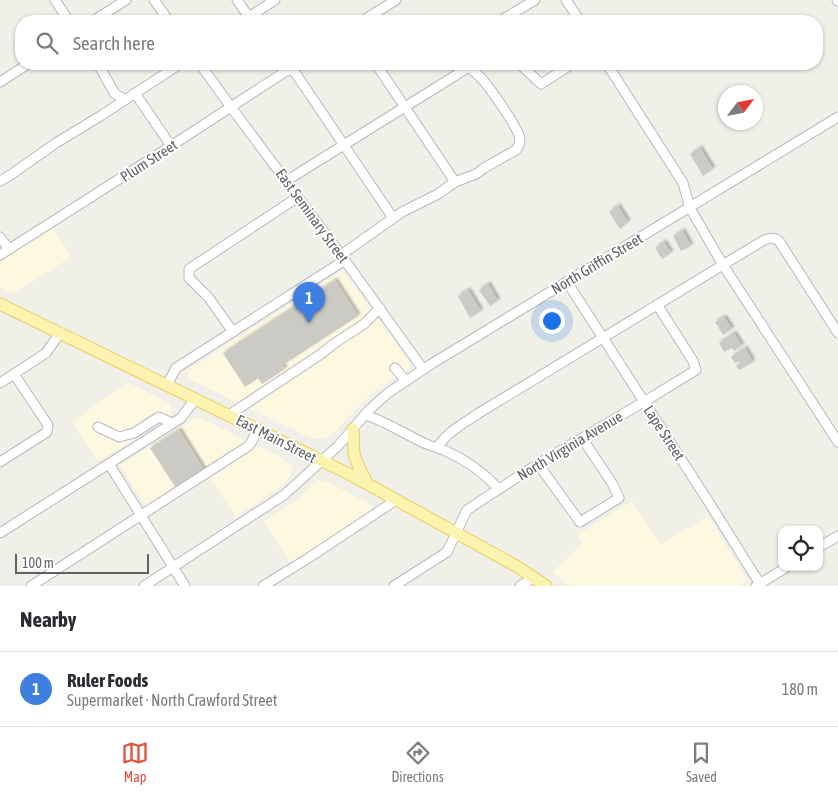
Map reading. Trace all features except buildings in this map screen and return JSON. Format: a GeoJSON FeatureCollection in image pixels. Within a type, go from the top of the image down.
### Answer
{"type":"FeatureCollection","features":[{"type":"Feature","properties":{"kind":"main road","name":"East Main Street"},"geometry":{"type":"LineString","coordinates":[[0,304],[367,483],[518,567],[546,586]]}},
{"type":"Feature","properties":{"kind":"main road"},"geometry":{"type":"LineString","coordinates":[[353,429],[354,454],[367,483]]}},
{"type":"Feature","properties":{"kind":"street"},"geometry":{"type":"LineString","coordinates":[[55,0],[65,15]]}},
{"type":"Feature","properties":{"kind":"street"},"geometry":{"type":"LineString","coordinates":[[103,15],[126,0]]}},
{"type":"Feature","properties":{"kind":"street"},"geometry":{"type":"LineString","coordinates":[[154,0],[165,15]]}},
{"type":"Feature","properties":{"kind":"street"},"geometry":{"type":"LineString","coordinates":[[237,0],[247,15]]}},
{"type":"Feature","properties":{"kind":"street"},"geometry":{"type":"LineString","coordinates":[[255,15],[275,0]]}},
{"type":"Feature","properties":{"kind":"street"},"geometry":{"type":"LineString","coordinates":[[372,15],[396,0]]}},
{"type":"Feature","properties":{"kind":"street"},"geometry":{"type":"LineString","coordinates":[[510,15],[535,0]]}},
{"type":"Feature","properties":{"kind":"street"},"geometry":{"type":"LineString","coordinates":[[566,0],[576,15]]}},
{"type":"Feature","properties":{"kind":"street"},"geometry":{"type":"LineString","coordinates":[[0,82],[19,70]]}},
{"type":"Feature","properties":{"kind":"street"},"geometry":{"type":"LineString","coordinates":[[101,70],[115,94],[124,100]]}},
{"type":"Feature","properties":{"kind":"street"},"geometry":{"type":"LineString","coordinates":[[0,181],[171,70]]}},
{"type":"Feature","properties":{"kind":"street","name":"East Seminary Street"},"geometry":{"type":"LineString","coordinates":[[204,70],[424,370]]}},
{"type":"Feature","properties":{"kind":"street","name":"Plum Street"},"geometry":{"type":"LineString","coordinates":[[0,255],[172,146],[283,70]]}},
{"type":"Feature","properties":{"kind":"street"},"geometry":{"type":"LineString","coordinates":[[293,70],[393,218]]}},
{"type":"Feature","properties":{"kind":"street"},"geometry":{"type":"LineString","coordinates":[[380,70],[455,182]]}},
{"type":"Feature","properties":{"kind":"street"},"geometry":{"type":"LineString","coordinates":[[286,181],[460,70]]}},
{"type":"Feature","properties":{"kind":"street"},"geometry":{"type":"LineString","coordinates":[[167,385],[176,368],[233,332],[343,257],[393,218],[438,194],[455,182],[476,174],[519,147],[520,138],[514,127],[496,98],[480,77],[472,70]]}},
{"type":"Feature","properties":{"kind":"street"},"geometry":{"type":"LineString","coordinates":[[526,70],[541,84],[563,70]]}},
{"type":"Feature","properties":{"kind":"street"},"geometry":{"type":"LineString","coordinates":[[611,70],[682,183],[690,208],[723,265],[838,442]]}},
{"type":"Feature","properties":{"kind":"street"},"geometry":{"type":"LineString","coordinates":[[135,93],[172,146]]}},
{"type":"Feature","properties":{"kind":"street","name":"North Griffin Street"},"geometry":{"type":"LineString","coordinates":[[144,586],[284,495],[338,446],[364,415],[388,393],[838,117]]}},
{"type":"Feature","properties":{"kind":"street"},"geometry":{"type":"LineString","coordinates":[[233,332],[209,298],[189,278],[189,269],[298,197]]}},
{"type":"Feature","properties":{"kind":"street"},"geometry":{"type":"LineString","coordinates":[[0,237],[9,249]]}},
{"type":"Feature","properties":{"kind":"street"},"geometry":{"type":"LineString","coordinates":[[438,448],[441,441],[453,430],[764,240],[776,238],[779,241],[838,333]]}},
{"type":"Feature","properties":{"kind":"street","name":"Lape Street"},"geometry":{"type":"LineString","coordinates":[[567,282],[644,401],[758,585]]}},
{"type":"Feature","properties":{"kind":"street","name":"North Virginia Avenue"},"geometry":{"type":"LineString","coordinates":[[394,586],[447,552],[467,510],[538,464],[696,370],[693,361],[658,306]]}},
{"type":"Feature","properties":{"kind":"street"},"geometry":{"type":"LineString","coordinates":[[229,415],[364,324],[380,308]]}},
{"type":"Feature","properties":{"kind":"street"},"geometry":{"type":"LineString","coordinates":[[0,383],[46,353],[60,333]]}},
{"type":"Feature","properties":{"kind":"street"},"geometry":{"type":"LineString","coordinates":[[395,368],[406,381]]}},
{"type":"Feature","properties":{"kind":"street"},"geometry":{"type":"LineString","coordinates":[[0,462],[47,432],[48,425],[14,374]]}},
{"type":"Feature","properties":{"kind":"street"},"geometry":{"type":"LineString","coordinates":[[0,533],[181,418],[195,399]]}},
{"type":"Feature","properties":{"kind":"street"},"geometry":{"type":"LineString","coordinates":[[364,415],[376,418],[475,467],[499,489]]}},
{"type":"Feature","properties":{"kind":"street"},"geometry":{"type":"LineString","coordinates":[[98,427],[119,437],[134,433],[159,417],[172,423]]}},
{"type":"Feature","properties":{"kind":"street"},"geometry":{"type":"LineString","coordinates":[[31,586],[247,447],[258,430]]}},
{"type":"Feature","properties":{"kind":"street"},"geometry":{"type":"LineString","coordinates":[[538,464],[580,522],[619,498],[612,482],[582,438]]}},
{"type":"Feature","properties":{"kind":"street"},"geometry":{"type":"LineString","coordinates":[[109,464],[186,586]]}},
{"type":"Feature","properties":{"kind":"street"},"geometry":{"type":"LineString","coordinates":[[263,586],[396,500]]}},
{"type":"Feature","properties":{"kind":"street"},"geometry":{"type":"LineString","coordinates":[[823,545],[838,536]]}},
{"type":"Feature","properties":{"kind":"street"},"geometry":{"type":"LineString","coordinates":[[758,585],[781,571]]}},
{"type":"Feature","properties":{"kind":"street"},"geometry":{"type":"LineString","coordinates":[[520,586],[534,577]]}},
{"type":"Feature","properties":{"kind":"shaded area"},"geometry":{"type":"Polygon","coordinates":[[[53,228],[71,257],[14,294],[0,287],[0,261],[53,228]]]}},
{"type":"Feature","properties":{"kind":"shaded area"},"geometry":{"type":"Polygon","coordinates":[[[342,270],[410,363],[409,369],[374,391],[331,435],[323,439],[314,439],[306,436],[191,380],[187,376],[188,370],[342,270]]]}},
{"type":"Feature","properties":{"kind":"shaded area"},"geometry":{"type":"Polygon","coordinates":[[[127,382],[171,404],[172,415],[98,462],[72,422],[127,382]]]}},
{"type":"Feature","properties":{"kind":"shaded area"},"geometry":{"type":"Polygon","coordinates":[[[196,418],[201,418],[281,457],[293,466],[290,476],[278,489],[236,517],[206,473],[148,511],[120,465],[196,418]]]}},
{"type":"Feature","properties":{"kind":"shaded area"},"geometry":{"type":"Polygon","coordinates":[[[319,480],[328,482],[381,510],[293,568],[264,521],[284,509],[319,480]]]}},
{"type":"Feature","properties":{"kind":"shaded area"},"geometry":{"type":"Polygon","coordinates":[[[632,501],[660,545],[708,516],[748,580],[738,586],[570,586],[552,572],[582,544],[577,535],[632,501]]]}},
{"type":"Feature","properties":{"kind":"place","name":"Ruler Foods"},"geometry":{"type":"Point","coordinates":[309,323]}}]}
